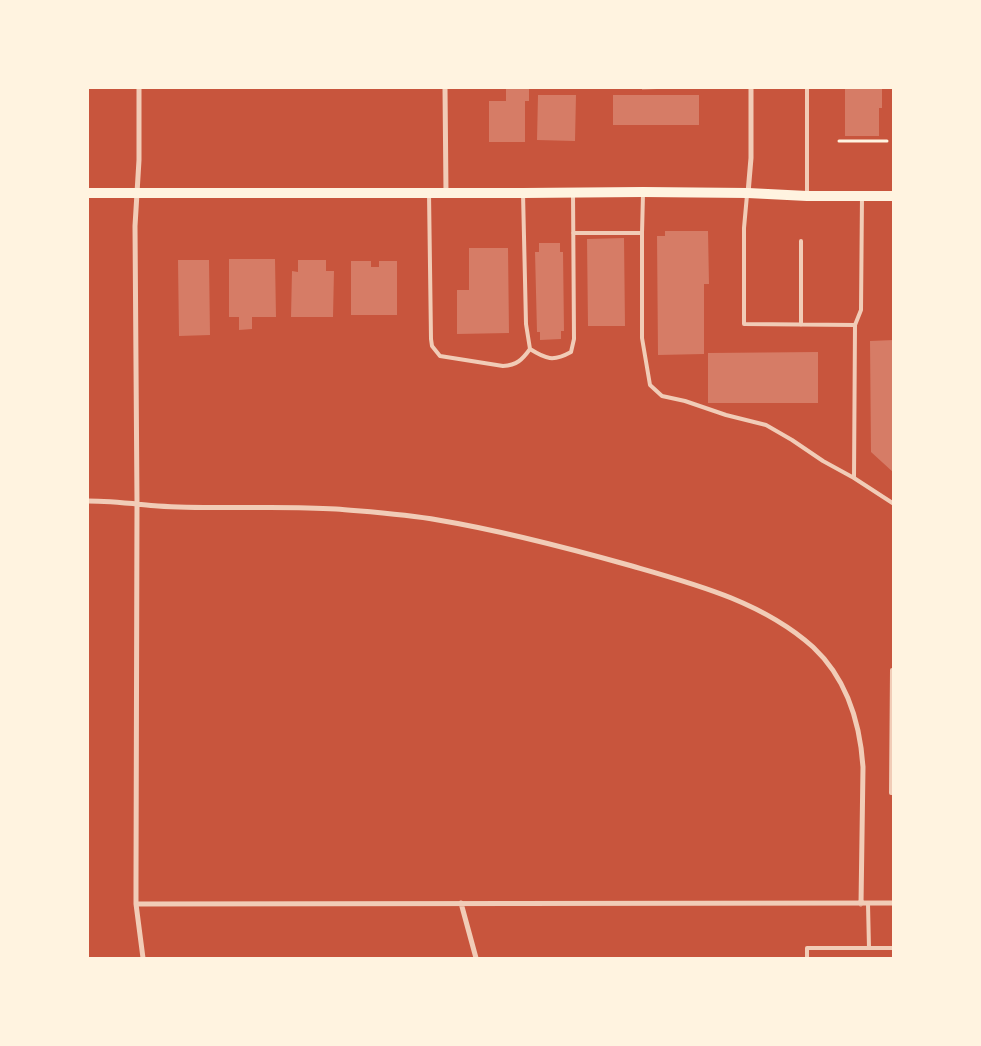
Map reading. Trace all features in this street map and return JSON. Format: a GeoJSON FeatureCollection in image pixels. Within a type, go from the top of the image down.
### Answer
{"type":"FeatureCollection","features":[{"type":"Feature","properties":{"kind":"main road"},"geometry":{"type":"LineString","coordinates":[[88,193],[748,192],[807,196],[894,196]]}},
{"type":"Feature","properties":{"kind":"street"},"geometry":{"type":"LineString","coordinates":[[139,88],[139,160],[135,226],[137,503],[136,904],[143,958]]}},
{"type":"Feature","properties":{"kind":"street"},"geometry":{"type":"LineString","coordinates":[[445,88],[446,193]]}},
{"type":"Feature","properties":{"kind":"street"},"geometry":{"type":"LineString","coordinates":[[748,192],[751,158],[751,88]]}},
{"type":"Feature","properties":{"kind":"street"},"geometry":{"type":"LineString","coordinates":[[88,501],[158,506],[344,510],[436,520],[548,542],[679,579],[756,608],[787,626],[814,648],[834,672],[847,695],[862,744],[862,904]]}},
{"type":"Feature","properties":{"kind":"street"},"geometry":{"type":"LineString","coordinates":[[461,903],[476,958]]}},
{"type":"Feature","properties":{"kind":"street"},"geometry":{"type":"LineString","coordinates":[[136,904],[894,903]]}},
{"type":"Feature","properties":{"kind":"lane"},"geometry":{"type":"LineString","coordinates":[[807,88],[807,196]]}},
{"type":"Feature","properties":{"kind":"lane"},"geometry":{"type":"LineString","coordinates":[[530,349],[540,356],[548,358],[560,358],[571,352],[574,339],[573,192]]}},
{"type":"Feature","properties":{"kind":"lane"},"geometry":{"type":"LineString","coordinates":[[643,192],[642,338],[650,384],[662,396],[686,401],[726,415],[766,425],[792,440],[823,462],[854,478],[894,504]]}},
{"type":"Feature","properties":{"kind":"lane"},"geometry":{"type":"LineString","coordinates":[[748,192],[744,228],[744,324],[855,326]]}},
{"type":"Feature","properties":{"kind":"lane"},"geometry":{"type":"LineString","coordinates":[[429,193],[431,339],[436,352],[440,356],[503,366],[521,362],[530,349],[526,324],[522,193]]}},
{"type":"Feature","properties":{"kind":"lane"},"geometry":{"type":"LineString","coordinates":[[854,478],[855,326],[861,310],[862,196]]}},
{"type":"Feature","properties":{"kind":"lane"},"geometry":{"type":"LineString","coordinates":[[573,233],[642,233]]}},
{"type":"Feature","properties":{"kind":"lane"},"geometry":{"type":"LineString","coordinates":[[801,241],[801,325]]}},
{"type":"Feature","properties":{"kind":"lane"},"geometry":{"type":"LineString","coordinates":[[894,670],[892,670],[891,762],[891,793],[894,793]]}},
{"type":"Feature","properties":{"kind":"lane"},"geometry":{"type":"LineString","coordinates":[[868,904],[869,948]]}},
{"type":"Feature","properties":{"kind":"lane"},"geometry":{"type":"LineString","coordinates":[[807,958],[807,948],[894,948]]}},
{"type":"Feature","properties":{"kind":"path"},"geometry":{"type":"LineString","coordinates":[[839,141],[887,141]]}},
{"type":"Feature","properties":{"kind":"building"},"geometry":{"type":"Polygon","coordinates":[[[529,88],[529,101],[525,101],[525,142],[489,142],[489,101],[506,101],[506,89],[529,88]]]}},
{"type":"Feature","properties":{"kind":"building"},"geometry":{"type":"Polygon","coordinates":[[[642,88],[657,88],[657,89],[642,90],[642,88]]]}},
{"type":"Feature","properties":{"kind":"building"},"geometry":{"type":"Polygon","coordinates":[[[845,88],[882,88],[882,108],[879,108],[879,136],[845,136],[845,88]]]}},
{"type":"Feature","properties":{"kind":"building"},"geometry":{"type":"Polygon","coordinates":[[[538,95],[576,95],[575,141],[537,140],[538,95]]]}},
{"type":"Feature","properties":{"kind":"building"},"geometry":{"type":"Polygon","coordinates":[[[613,95],[699,95],[699,125],[613,125],[613,95]]]}},
{"type":"Feature","properties":{"kind":"building"},"geometry":{"type":"Polygon","coordinates":[[[665,231],[708,231],[709,284],[704,284],[704,354],[658,355],[657,236],[665,236],[665,231]]]}},
{"type":"Feature","properties":{"kind":"building"},"geometry":{"type":"Polygon","coordinates":[[[624,238],[625,326],[588,326],[587,239],[624,238]]]}},
{"type":"Feature","properties":{"kind":"building"},"geometry":{"type":"Polygon","coordinates":[[[539,243],[560,243],[560,252],[563,252],[564,331],[561,331],[561,339],[540,340],[540,332],[537,332],[535,252],[539,252],[539,243]]]}},
{"type":"Feature","properties":{"kind":"building"},"geometry":{"type":"Polygon","coordinates":[[[469,248],[508,248],[509,333],[457,334],[457,290],[469,290],[469,248]]]}},
{"type":"Feature","properties":{"kind":"building"},"geometry":{"type":"Polygon","coordinates":[[[229,259],[275,259],[276,317],[252,317],[252,329],[239,330],[239,317],[229,317],[229,259]]]}},
{"type":"Feature","properties":{"kind":"building"},"geometry":{"type":"Polygon","coordinates":[[[178,260],[209,260],[210,335],[179,336],[178,260]]]}},
{"type":"Feature","properties":{"kind":"building"},"geometry":{"type":"Polygon","coordinates":[[[298,260],[326,260],[326,271],[334,271],[333,317],[291,317],[292,271],[298,272],[298,260]]]}},
{"type":"Feature","properties":{"kind":"building"},"geometry":{"type":"Polygon","coordinates":[[[351,261],[371,261],[371,267],[379,267],[379,261],[397,261],[397,315],[351,315],[351,261]]]}},
{"type":"Feature","properties":{"kind":"building"},"geometry":{"type":"Polygon","coordinates":[[[894,340],[894,473],[871,452],[870,341],[894,340]]]}},
{"type":"Feature","properties":{"kind":"building"},"geometry":{"type":"Polygon","coordinates":[[[818,352],[818,403],[708,403],[708,353],[818,352]]]}}]}
